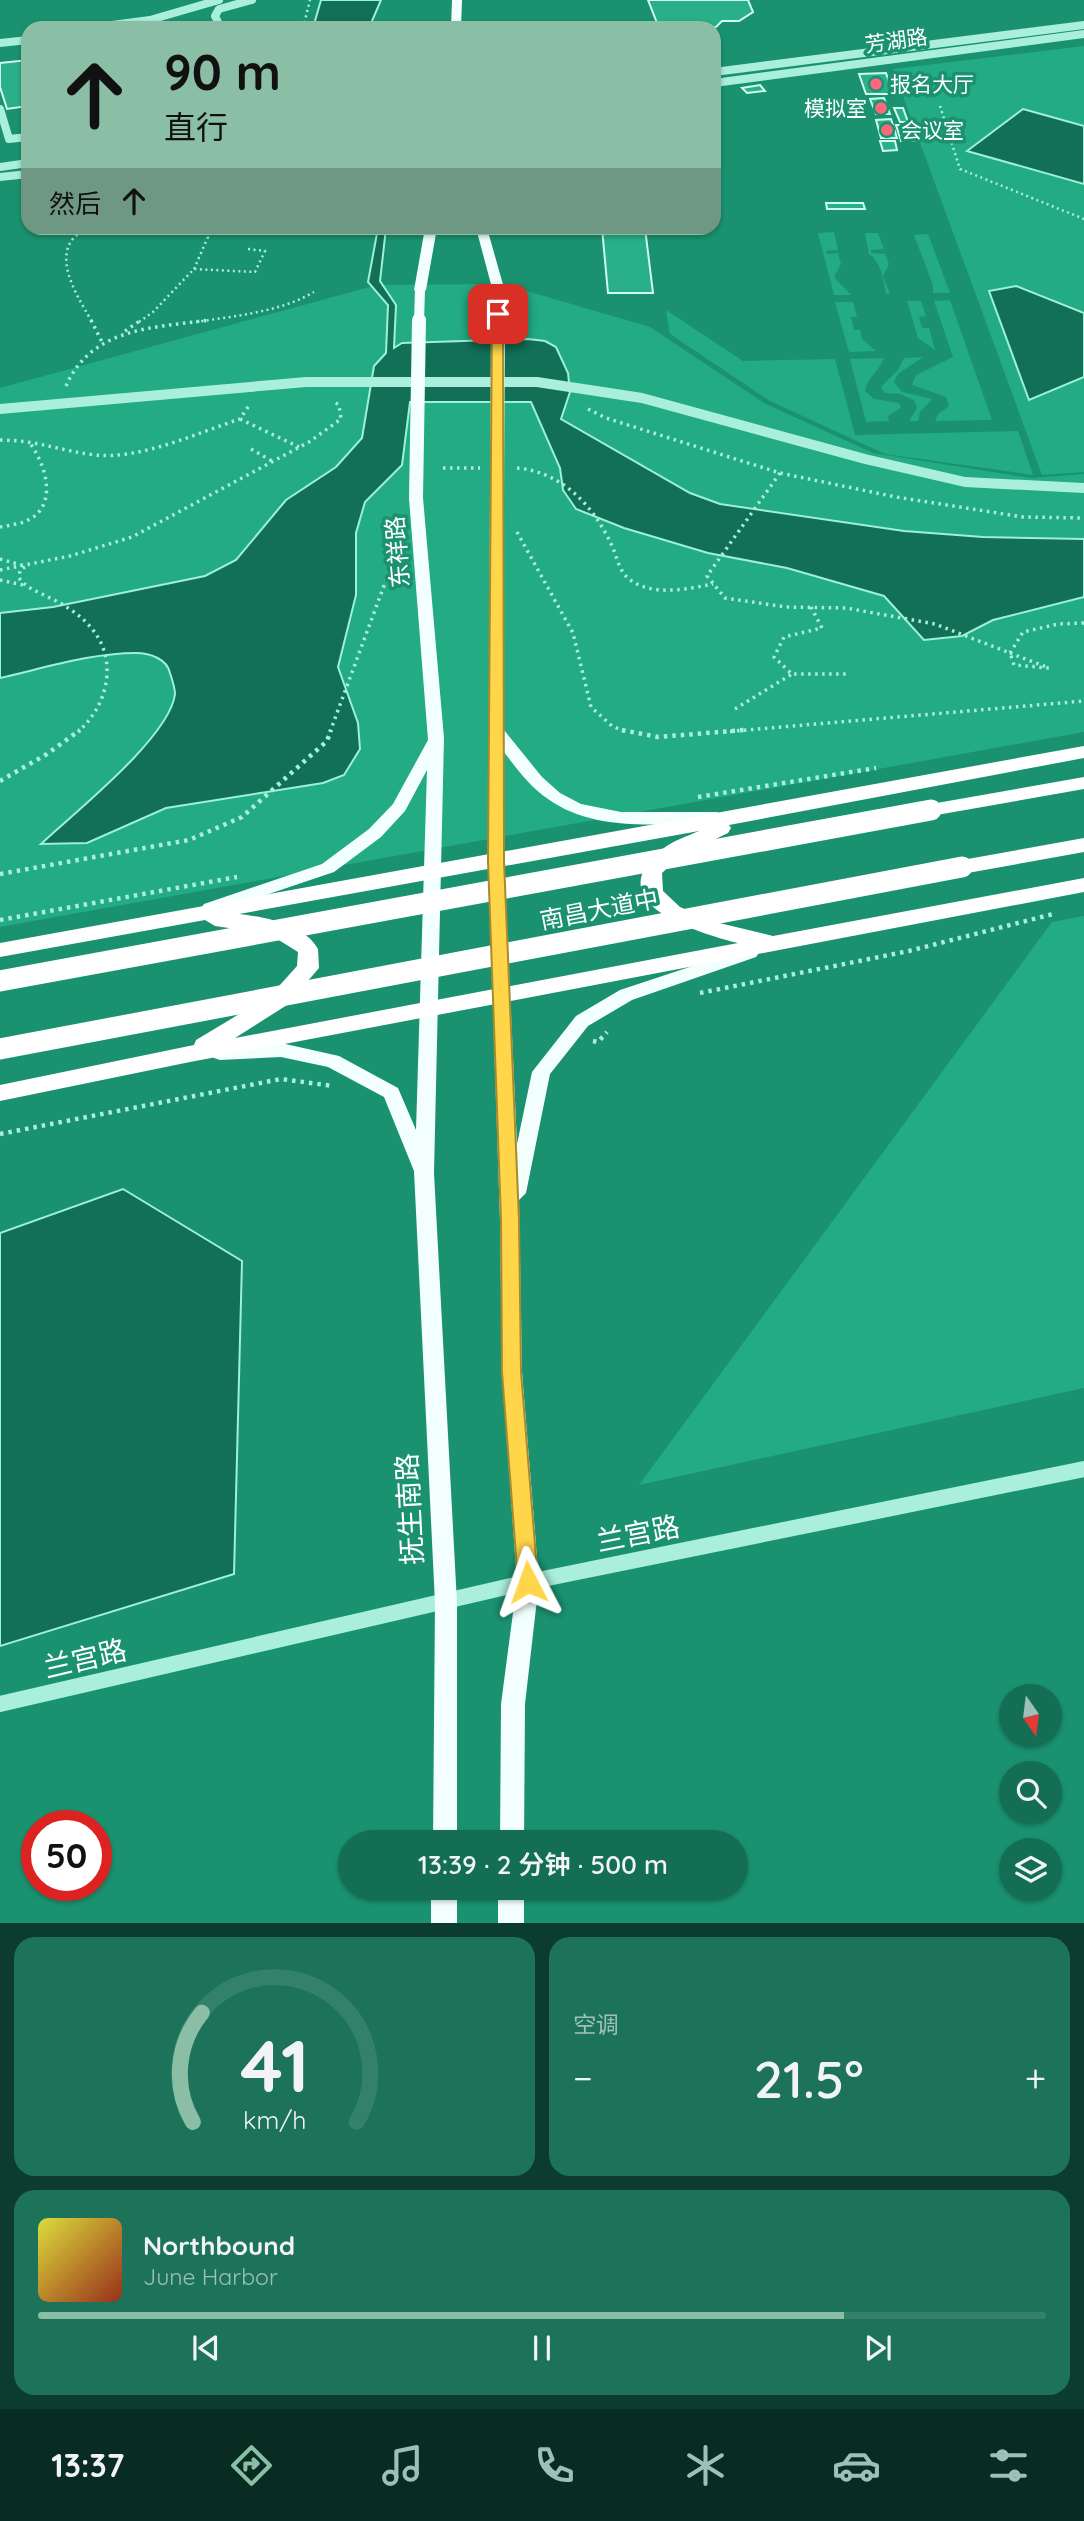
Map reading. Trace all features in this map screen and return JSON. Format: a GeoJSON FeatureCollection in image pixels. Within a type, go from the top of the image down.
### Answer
{"type":"FeatureCollection","features":[{"type":"Feature","properties":{"kind":"highway"},"geometry":{"type":"LineString","coordinates":[[0,950],[1084,752]]}},
{"type":"Feature","properties":{"kind":"highway","name":"南昌大道中"},"geometry":{"type":"LineString","coordinates":[[0,981],[1084,783]]}},
{"type":"Feature","properties":{"kind":"highway"},"geometry":{"type":"LineString","coordinates":[[744,816],[673,851],[652,871],[653,892],[665,907],[712,930],[776,944]]}},
{"type":"Feature","properties":{"kind":"highway","name":"南昌大道中"},"geometry":{"type":"LineString","coordinates":[[0,1049],[1084,845]]}},
{"type":"Feature","properties":{"kind":"highway"},"geometry":{"type":"LineString","coordinates":[[0,1093],[190,1054],[1084,885]]}},
{"type":"Feature","properties":{"kind":"highway"},"geometry":{"type":"LineString","coordinates":[[186,916],[260,923],[296,937],[308,949],[308,968],[279,1000],[190,1054]]}},
{"type":"Feature","properties":{"kind":"main road"},"geometry":{"type":"LineString","coordinates":[[456,21],[457,0]]}},
{"type":"Feature","properties":{"kind":"main road","name":"东祥路"},"geometry":{"type":"LineString","coordinates":[[428,1009],[436,738],[416,498],[420,290],[430,235]]}},
{"type":"Feature","properties":{"kind":"main road"},"geometry":{"type":"LineString","coordinates":[[483,235],[498,288],[496,861],[510,1220],[512,1372],[528,1582],[513,1704],[512,1830]]}},
{"type":"Feature","properties":{"kind":"main road"},"geometry":{"type":"LineString","coordinates":[[496,730],[538,783],[571,806],[611,818],[744,816]]}},
{"type":"Feature","properties":{"kind":"main road"},"geometry":{"type":"LineString","coordinates":[[186,916],[328,868],[375,834],[399,807],[436,738]]}},
{"type":"Feature","properties":{"kind":"main road"},"geometry":{"type":"LineString","coordinates":[[510,1220],[541,1072],[582,1021],[626,995],[776,944]]}},
{"type":"Feature","properties":{"kind":"main road","name":"抚生南路"},"geometry":{"type":"LineString","coordinates":[[428,1009],[424,1173],[446,1602],[445,1830]]}},
{"type":"Feature","properties":{"kind":"main road"},"geometry":{"type":"LineString","coordinates":[[190,1054],[281,1051],[333,1061],[391,1093],[424,1173]]}},
{"type":"Feature","properties":{"kind":"main road"},"geometry":{"type":"LineString","coordinates":[[443,1923],[444,1900]]}},
{"type":"Feature","properties":{"kind":"main road"},"geometry":{"type":"LineString","coordinates":[[511,1900],[511,1923]]}},
{"type":"Feature","properties":{"kind":"street"},"geometry":{"type":"LineString","coordinates":[[142,21],[219,0]]}},
{"type":"Feature","properties":{"kind":"street"},"geometry":{"type":"LineString","coordinates":[[218,21],[215,16],[219,9],[252,0]]}},
{"type":"Feature","properties":{"kind":"street","name":"芳湖路"},"geometry":{"type":"LineString","coordinates":[[721,71],[1084,25]]}},
{"type":"Feature","properties":{"kind":"street","name":"芳湖路"},"geometry":{"type":"LineString","coordinates":[[721,82],[1084,34]]}},
{"type":"Feature","properties":{"kind":"street"},"geometry":{"type":"LineString","coordinates":[[0,43],[21,41]]}},
{"type":"Feature","properties":{"kind":"street"},"geometry":{"type":"LineString","coordinates":[[0,110],[9,139],[21,138]]}},
{"type":"Feature","properties":{"kind":"street"},"geometry":{"type":"LineString","coordinates":[[0,167],[21,164]]}},
{"type":"Feature","properties":{"kind":"street"},"geometry":{"type":"LineString","coordinates":[[0,177],[21,175]]}},
{"type":"Feature","properties":{"kind":"street"},"geometry":{"type":"LineString","coordinates":[[0,409],[306,382],[537,382],[642,398],[865,459],[965,482],[1084,488]]}},
{"type":"Feature","properties":{"kind":"street","name":"兰宫路"},"geometry":{"type":"LineString","coordinates":[[0,1704],[528,1582],[1084,1469]]}},
{"type":"Feature","properties":{"kind":"path"},"geometry":{"type":"LineString","coordinates":[[305,21],[310,0]]}},
{"type":"Feature","properties":{"kind":"path"},"geometry":{"type":"LineString","coordinates":[[940,106],[960,169],[1084,219]]}},
{"type":"Feature","properties":{"kind":"path"},"geometry":{"type":"LineString","coordinates":[[79,235],[69,244],[67,255],[75,291],[103,342]]}},
{"type":"Feature","properties":{"kind":"path"},"geometry":{"type":"LineString","coordinates":[[115,337],[153,312],[194,269],[207,235]]}},
{"type":"Feature","properties":{"kind":"path"},"geometry":{"type":"LineString","coordinates":[[194,269],[255,272],[265,251],[247,249]]}},
{"type":"Feature","properties":{"kind":"path"},"geometry":{"type":"LineString","coordinates":[[60,404],[69,377],[103,342],[130,331],[237,316],[300,300],[314,292]]}},
{"type":"Feature","properties":{"kind":"path"},"geometry":{"type":"LineString","coordinates":[[0,570],[26,566],[132,537],[300,447],[341,418],[339,405],[306,382]]}},
{"type":"Feature","properties":{"kind":"path"},"geometry":{"type":"LineString","coordinates":[[0,440],[28,440],[74,452],[137,452],[240,419],[261,386]]}},
{"type":"Feature","properties":{"kind":"path"},"geometry":{"type":"LineString","coordinates":[[582,406],[606,418],[780,473],[895,496],[1023,517],[1084,518]]}},
{"type":"Feature","properties":{"kind":"path"},"geometry":{"type":"LineString","coordinates":[[240,419],[300,447]]}},
{"type":"Feature","properties":{"kind":"path"},"geometry":{"type":"LineString","coordinates":[[0,527],[37,514],[45,501],[42,462],[38,451],[28,440]]}},
{"type":"Feature","properties":{"kind":"path"},"geometry":{"type":"LineString","coordinates":[[251,449],[273,462]]}},
{"type":"Feature","properties":{"kind":"path"},"geometry":{"type":"LineString","coordinates":[[443,468],[483,468]]}},
{"type":"Feature","properties":{"kind":"path"},"geometry":{"type":"LineString","coordinates":[[509,468],[523,468],[570,488],[605,535],[619,569],[630,580],[651,587],[682,590],[714,584]]}},
{"type":"Feature","properties":{"kind":"path"},"geometry":{"type":"LineString","coordinates":[[780,473],[706,576],[725,598],[753,604],[846,608],[935,624],[1010,652],[1049,668],[1014,665],[1010,652]]}},
{"type":"Feature","properties":{"kind":"path"},"geometry":{"type":"LineString","coordinates":[[497,496],[573,633],[591,707],[612,726],[633,734],[658,737],[1084,701]]}},
{"type":"Feature","properties":{"kind":"path"},"geometry":{"type":"LineString","coordinates":[[0,874],[189,840],[242,817],[327,741],[402,537]]}},
{"type":"Feature","properties":{"kind":"path"},"geometry":{"type":"LineString","coordinates":[[0,559],[26,566]]}},
{"type":"Feature","properties":{"kind":"path"},"geometry":{"type":"LineString","coordinates":[[24,586],[19,578],[20,570],[26,566]]}},
{"type":"Feature","properties":{"kind":"path"},"geometry":{"type":"LineString","coordinates":[[0,580],[24,586],[81,614],[105,645],[108,674],[104,693],[89,720],[69,738],[0,781]]}},
{"type":"Feature","properties":{"kind":"path"},"geometry":{"type":"LineString","coordinates":[[792,674],[774,657],[784,637],[822,628],[811,607]]}},
{"type":"Feature","properties":{"kind":"path"},"geometry":{"type":"LineString","coordinates":[[1010,652],[1023,632],[1058,624],[1084,623]]}},
{"type":"Feature","properties":{"kind":"path"},"geometry":{"type":"LineString","coordinates":[[735,709],[792,674],[850,674]]}},
{"type":"Feature","properties":{"kind":"path"},"geometry":{"type":"LineString","coordinates":[[689,798],[880,767]]}},
{"type":"Feature","properties":{"kind":"path"},"geometry":{"type":"LineString","coordinates":[[0,920],[239,876]]}},
{"type":"Feature","properties":{"kind":"path"},"geometry":{"type":"LineString","coordinates":[[695,994],[909,951],[1054,914]]}},
{"type":"Feature","properties":{"kind":"path"},"geometry":{"type":"LineString","coordinates":[[572,1034],[598,1042],[616,1023]]}},
{"type":"Feature","properties":{"kind":"path"},"geometry":{"type":"LineString","coordinates":[[0,1134],[281,1079],[333,1086],[360,1076]]}},
{"type":"Feature","properties":{"kind":"shaded area"},"geometry":{"type":"Polygon","coordinates":[[[321,0],[381,0],[372,21],[315,21],[321,0]]]}},
{"type":"Feature","properties":{"kind":"shaded area"},"geometry":{"type":"Polygon","coordinates":[[[1084,46],[1084,472],[1042,475],[893,69],[1084,46]]]}},
{"type":"Feature","properties":{"kind":"shaded area"},"geometry":{"type":"Polygon","coordinates":[[[1023,109],[1084,126],[1084,184],[967,151],[1023,109]]]}},
{"type":"Feature","properties":{"kind":"shaded area"},"geometry":{"type":"Polygon","coordinates":[[[834,232],[838,250],[826,251],[827,254],[838,253],[841,264],[834,277],[851,295],[834,295],[818,233],[834,232]]]}},
{"type":"Feature","properties":{"kind":"shaded area"},"geometry":{"type":"Polygon","coordinates":[[[865,233],[878,233],[884,249],[871,250],[871,253],[885,254],[889,264],[883,276],[890,294],[886,294],[879,267],[869,254],[865,233]]]}},
{"type":"Feature","properties":{"kind":"shaded area"},"geometry":{"type":"Polygon","coordinates":[[[928,234],[950,293],[933,293],[933,285],[914,235],[928,234]]]}},
{"type":"Feature","properties":{"kind":"shaded area"},"geometry":{"type":"Polygon","coordinates":[[[377,235],[385,235],[380,281],[396,305],[394,348],[402,343],[528,339],[545,341],[556,347],[568,373],[570,392],[561,419],[690,493],[720,504],[904,531],[983,537],[1084,539],[1084,597],[993,620],[962,636],[924,640],[884,596],[787,568],[708,553],[624,528],[576,509],[563,490],[560,468],[531,402],[410,402],[402,465],[365,502],[356,533],[356,595],[338,667],[358,723],[360,749],[344,775],[323,783],[166,808],[87,843],[41,844],[119,774],[139,752],[169,712],[175,694],[165,664],[157,658],[141,653],[85,658],[0,678],[0,613],[53,607],[205,576],[236,560],[286,500],[336,467],[362,438],[374,366],[386,353],[388,305],[368,282],[377,235]]]}},
{"type":"Feature","properties":{"kind":"shaded area"},"geometry":{"type":"Polygon","coordinates":[[[503,284],[650,327],[764,403],[873,453],[1031,478],[1084,474],[1084,732],[0,927],[0,388],[377,285],[503,284]]]}},
{"type":"Feature","properties":{"kind":"shaded area"},"geometry":{"type":"Polygon","coordinates":[[[1016,286],[1084,313],[1084,377],[1029,400],[989,291],[1016,286]]]}},
{"type":"Feature","properties":{"kind":"shaded area"},"geometry":{"type":"Polygon","coordinates":[[[950,300],[992,420],[935,421],[938,414],[949,406],[946,397],[912,385],[916,375],[953,357],[934,301],[950,300]]]}},
{"type":"Feature","properties":{"kind":"shaded area"},"geometry":{"type":"Polygon","coordinates":[[[907,301],[921,301],[926,316],[919,317],[922,328],[929,328],[935,350],[918,338],[907,301]]]}},
{"type":"Feature","properties":{"kind":"shaded area"},"geometry":{"type":"Polygon","coordinates":[[[835,302],[853,302],[857,317],[851,317],[854,330],[860,330],[862,339],[876,351],[849,352],[835,302]]]}},
{"type":"Feature","properties":{"kind":"shaded area"},"geometry":{"type":"Polygon","coordinates":[[[666,310],[743,361],[835,359],[855,435],[1018,431],[1033,475],[885,454],[770,401],[670,334],[666,310]]]}},
{"type":"Feature","properties":{"kind":"shaded area"},"geometry":{"type":"Polygon","coordinates":[[[923,357],[898,374],[894,382],[902,392],[932,399],[920,412],[918,421],[909,421],[917,408],[914,400],[900,394],[885,393],[881,387],[898,370],[904,358],[923,357]]]}},
{"type":"Feature","properties":{"kind":"shaded area"},"geometry":{"type":"Polygon","coordinates":[[[884,358],[865,391],[874,399],[899,403],[901,408],[888,416],[889,421],[866,422],[850,359],[884,358]]]}},
{"type":"Feature","properties":{"kind":"shaded area"},"geometry":{"type":"Polygon","coordinates":[[[1084,916],[1084,1388],[639,1485],[1052,922],[1084,916]]]}},
{"type":"Feature","properties":{"kind":"shaded area"},"geometry":{"type":"Polygon","coordinates":[[[123,1189],[242,1261],[234,1574],[0,1646],[0,1233],[123,1189]]]}},
{"type":"Feature","properties":{"kind":"building"},"geometry":{"type":"Polygon","coordinates":[[[648,0],[748,0],[753,12],[739,21],[656,21],[648,0]]]}},
{"type":"Feature","properties":{"kind":"building"},"geometry":{"type":"Polygon","coordinates":[[[21,61],[21,107],[7,109],[0,87],[0,63],[21,61]]]}},
{"type":"Feature","properties":{"kind":"building","name":"报名大厅"},"geometry":{"type":"Polygon","coordinates":[[[886,73],[893,94],[866,94],[859,74],[886,73]]]}},
{"type":"Feature","properties":{"kind":"building"},"geometry":{"type":"Polygon","coordinates":[[[760,85],[765,91],[747,93],[742,88],[760,85]]]}},
{"type":"Feature","properties":{"kind":"building","name":"模拟室"},"geometry":{"type":"Polygon","coordinates":[[[884,98],[890,114],[876,114],[870,99],[884,98]]]}},
{"type":"Feature","properties":{"kind":"building"},"geometry":{"type":"Polygon","coordinates":[[[894,108],[903,108],[908,122],[900,122],[894,108]]]}},
{"type":"Feature","properties":{"kind":"building","name":"会议室"},"geometry":{"type":"Polygon","coordinates":[[[891,119],[897,138],[881,138],[876,120],[891,119]]]}},
{"type":"Feature","properties":{"kind":"building"},"geometry":{"type":"Polygon","coordinates":[[[896,125],[909,125],[915,141],[901,141],[896,125]]]}},
{"type":"Feature","properties":{"kind":"building"},"geometry":{"type":"Polygon","coordinates":[[[880,141],[895,141],[897,150],[883,151],[880,141]]]}},
{"type":"Feature","properties":{"kind":"building"},"geometry":{"type":"Polygon","coordinates":[[[826,203],[863,203],[865,209],[827,209],[826,203]]]}},
{"type":"Feature","properties":{"kind":"building"},"geometry":{"type":"Polygon","coordinates":[[[603,235],[646,235],[653,293],[608,293],[603,235]]]}},
{"type":"Feature","properties":{"kind":"place","name":"报名大厅"},"geometry":{"type":"Point","coordinates":[876,84]}},
{"type":"Feature","properties":{"kind":"place","name":"模拟室"},"geometry":{"type":"Point","coordinates":[881,108]}},
{"type":"Feature","properties":{"kind":"place","name":"会议室"},"geometry":{"type":"Point","coordinates":[887,130]}},
{"type":"Feature","properties":{"kind":"route"},"geometry":{"type":"LineString","coordinates":[[498,314],[496,861],[510,1220],[512,1372],[528,1582]]}}]}
